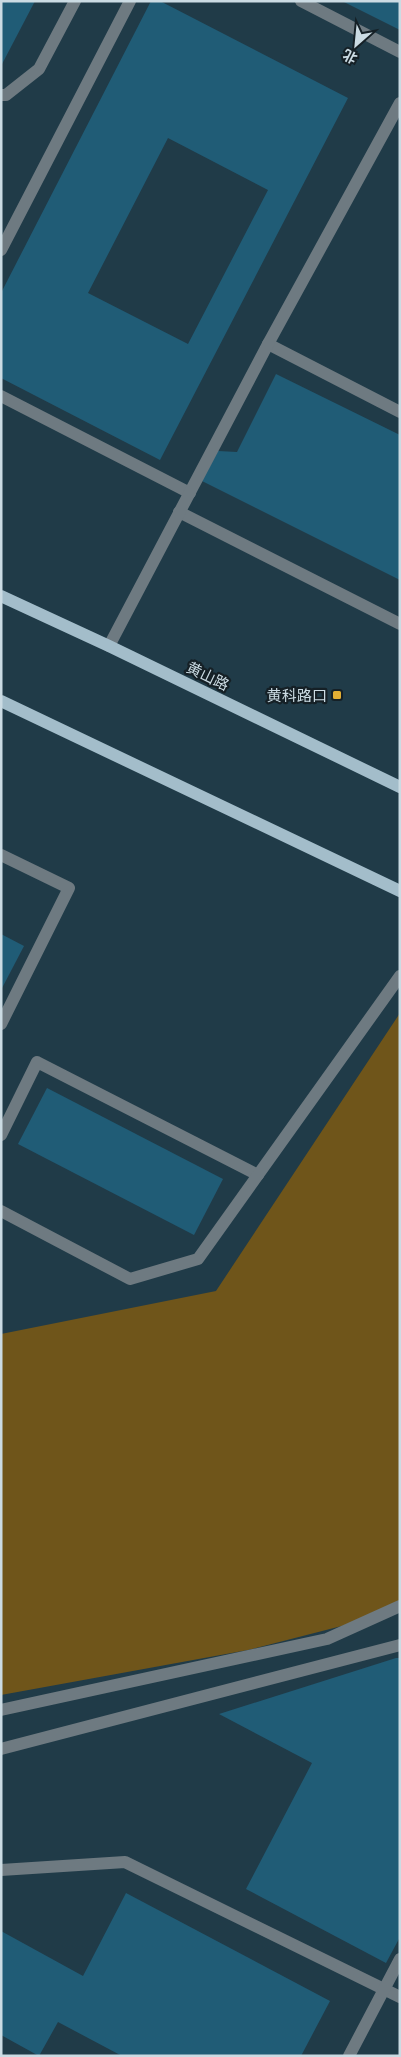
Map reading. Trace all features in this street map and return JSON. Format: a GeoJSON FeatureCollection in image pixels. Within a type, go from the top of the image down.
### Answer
{"type":"FeatureCollection","features":[{"type":"Feature","properties":{"kind":"main road","name":"黄山路"},"geometry":{"type":"LineString","coordinates":[[1,596],[109,646],[400,787]]}},
{"type":"Feature","properties":{"kind":"main road"},"geometry":{"type":"LineString","coordinates":[[1,701],[400,891]]}},
{"type":"Feature","properties":{"kind":"lane"},"geometry":{"type":"LineString","coordinates":[[1,96],[6,95],[39,69],[75,1]]}},
{"type":"Feature","properties":{"kind":"lane"},"geometry":{"type":"LineString","coordinates":[[1,250],[130,1]]}},
{"type":"Feature","properties":{"kind":"lane"},"geometry":{"type":"LineString","coordinates":[[301,1],[400,52]]}},
{"type":"Feature","properties":{"kind":"lane"},"geometry":{"type":"LineString","coordinates":[[109,646],[268,344],[400,103]]}},
{"type":"Feature","properties":{"kind":"lane"},"geometry":{"type":"LineString","coordinates":[[268,344],[400,412]]}},
{"type":"Feature","properties":{"kind":"lane"},"geometry":{"type":"LineString","coordinates":[[1,396],[190,493]]}},
{"type":"Feature","properties":{"kind":"lane"},"geometry":{"type":"LineString","coordinates":[[179,512],[400,624]]}},
{"type":"Feature","properties":{"kind":"lane"},"geometry":{"type":"LineString","coordinates":[[1,855],[69,888],[1,1024]]}},
{"type":"Feature","properties":{"kind":"lane"},"geometry":{"type":"LineString","coordinates":[[1,1211],[130,1279],[198,1259],[400,976]]}},
{"type":"Feature","properties":{"kind":"lane"},"geometry":{"type":"LineString","coordinates":[[1,1135],[37,1062],[258,1175]]}},
{"type":"Feature","properties":{"kind":"lane"},"geometry":{"type":"LineString","coordinates":[[1,1710],[327,1639],[400,1606]]}},
{"type":"Feature","properties":{"kind":"lane"},"geometry":{"type":"LineString","coordinates":[[1,1749],[400,1644]]}},
{"type":"Feature","properties":{"kind":"lane"},"geometry":{"type":"LineString","coordinates":[[1,1870],[125,1862],[400,1997]]}},
{"type":"Feature","properties":{"kind":"lane"},"geometry":{"type":"LineString","coordinates":[[349,2056],[400,1959]]}},
{"type":"Feature","properties":{"kind":"shaded area"},"geometry":{"type":"Polygon","coordinates":[[[400,1013],[400,1611],[248,1650],[1,1695],[1,1334],[216,1291],[400,1013]]]}},
{"type":"Feature","properties":{"kind":"building"},"geometry":{"type":"Polygon","coordinates":[[[1,1],[35,1],[1,66],[1,1]]]}},
{"type":"Feature","properties":{"kind":"building"},"geometry":{"type":"Polygon","coordinates":[[[151,1],[160,1],[348,98],[160,460],[1,378],[1,293],[151,1]],[[168,138],[88,293],[188,344],[268,190],[168,138]]]}},
{"type":"Feature","properties":{"kind":"building"},"geometry":{"type":"Polygon","coordinates":[[[342,1],[400,1],[400,30],[342,1]]]}},
{"type":"Feature","properties":{"kind":"building"},"geometry":{"type":"Polygon","coordinates":[[[276,374],[400,435],[400,580],[202,481],[218,451],[237,452],[276,374]]]}},
{"type":"Feature","properties":{"kind":"building"},"geometry":{"type":"Polygon","coordinates":[[[1,934],[24,946],[1,990],[1,934]]]}},
{"type":"Feature","properties":{"kind":"building"},"geometry":{"type":"Polygon","coordinates":[[[47,1088],[223,1179],[194,1235],[18,1144],[47,1088]]]}},
{"type":"Feature","properties":{"kind":"building"},"geometry":{"type":"Polygon","coordinates":[[[400,1658],[400,1937],[386,1963],[246,1889],[312,1763],[219,1714],[400,1658]]]}},
{"type":"Feature","properties":{"kind":"building"},"geometry":{"type":"Polygon","coordinates":[[[126,1893],[330,2001],[301,2056],[122,2056],[58,2022],[39,2056],[1,2035],[1,1931],[83,1976],[126,1893]]]}},
{"type":"Feature","properties":{"kind":"place","name":"黄科路口"},"geometry":{"type":"Point","coordinates":[337,695]}}]}
